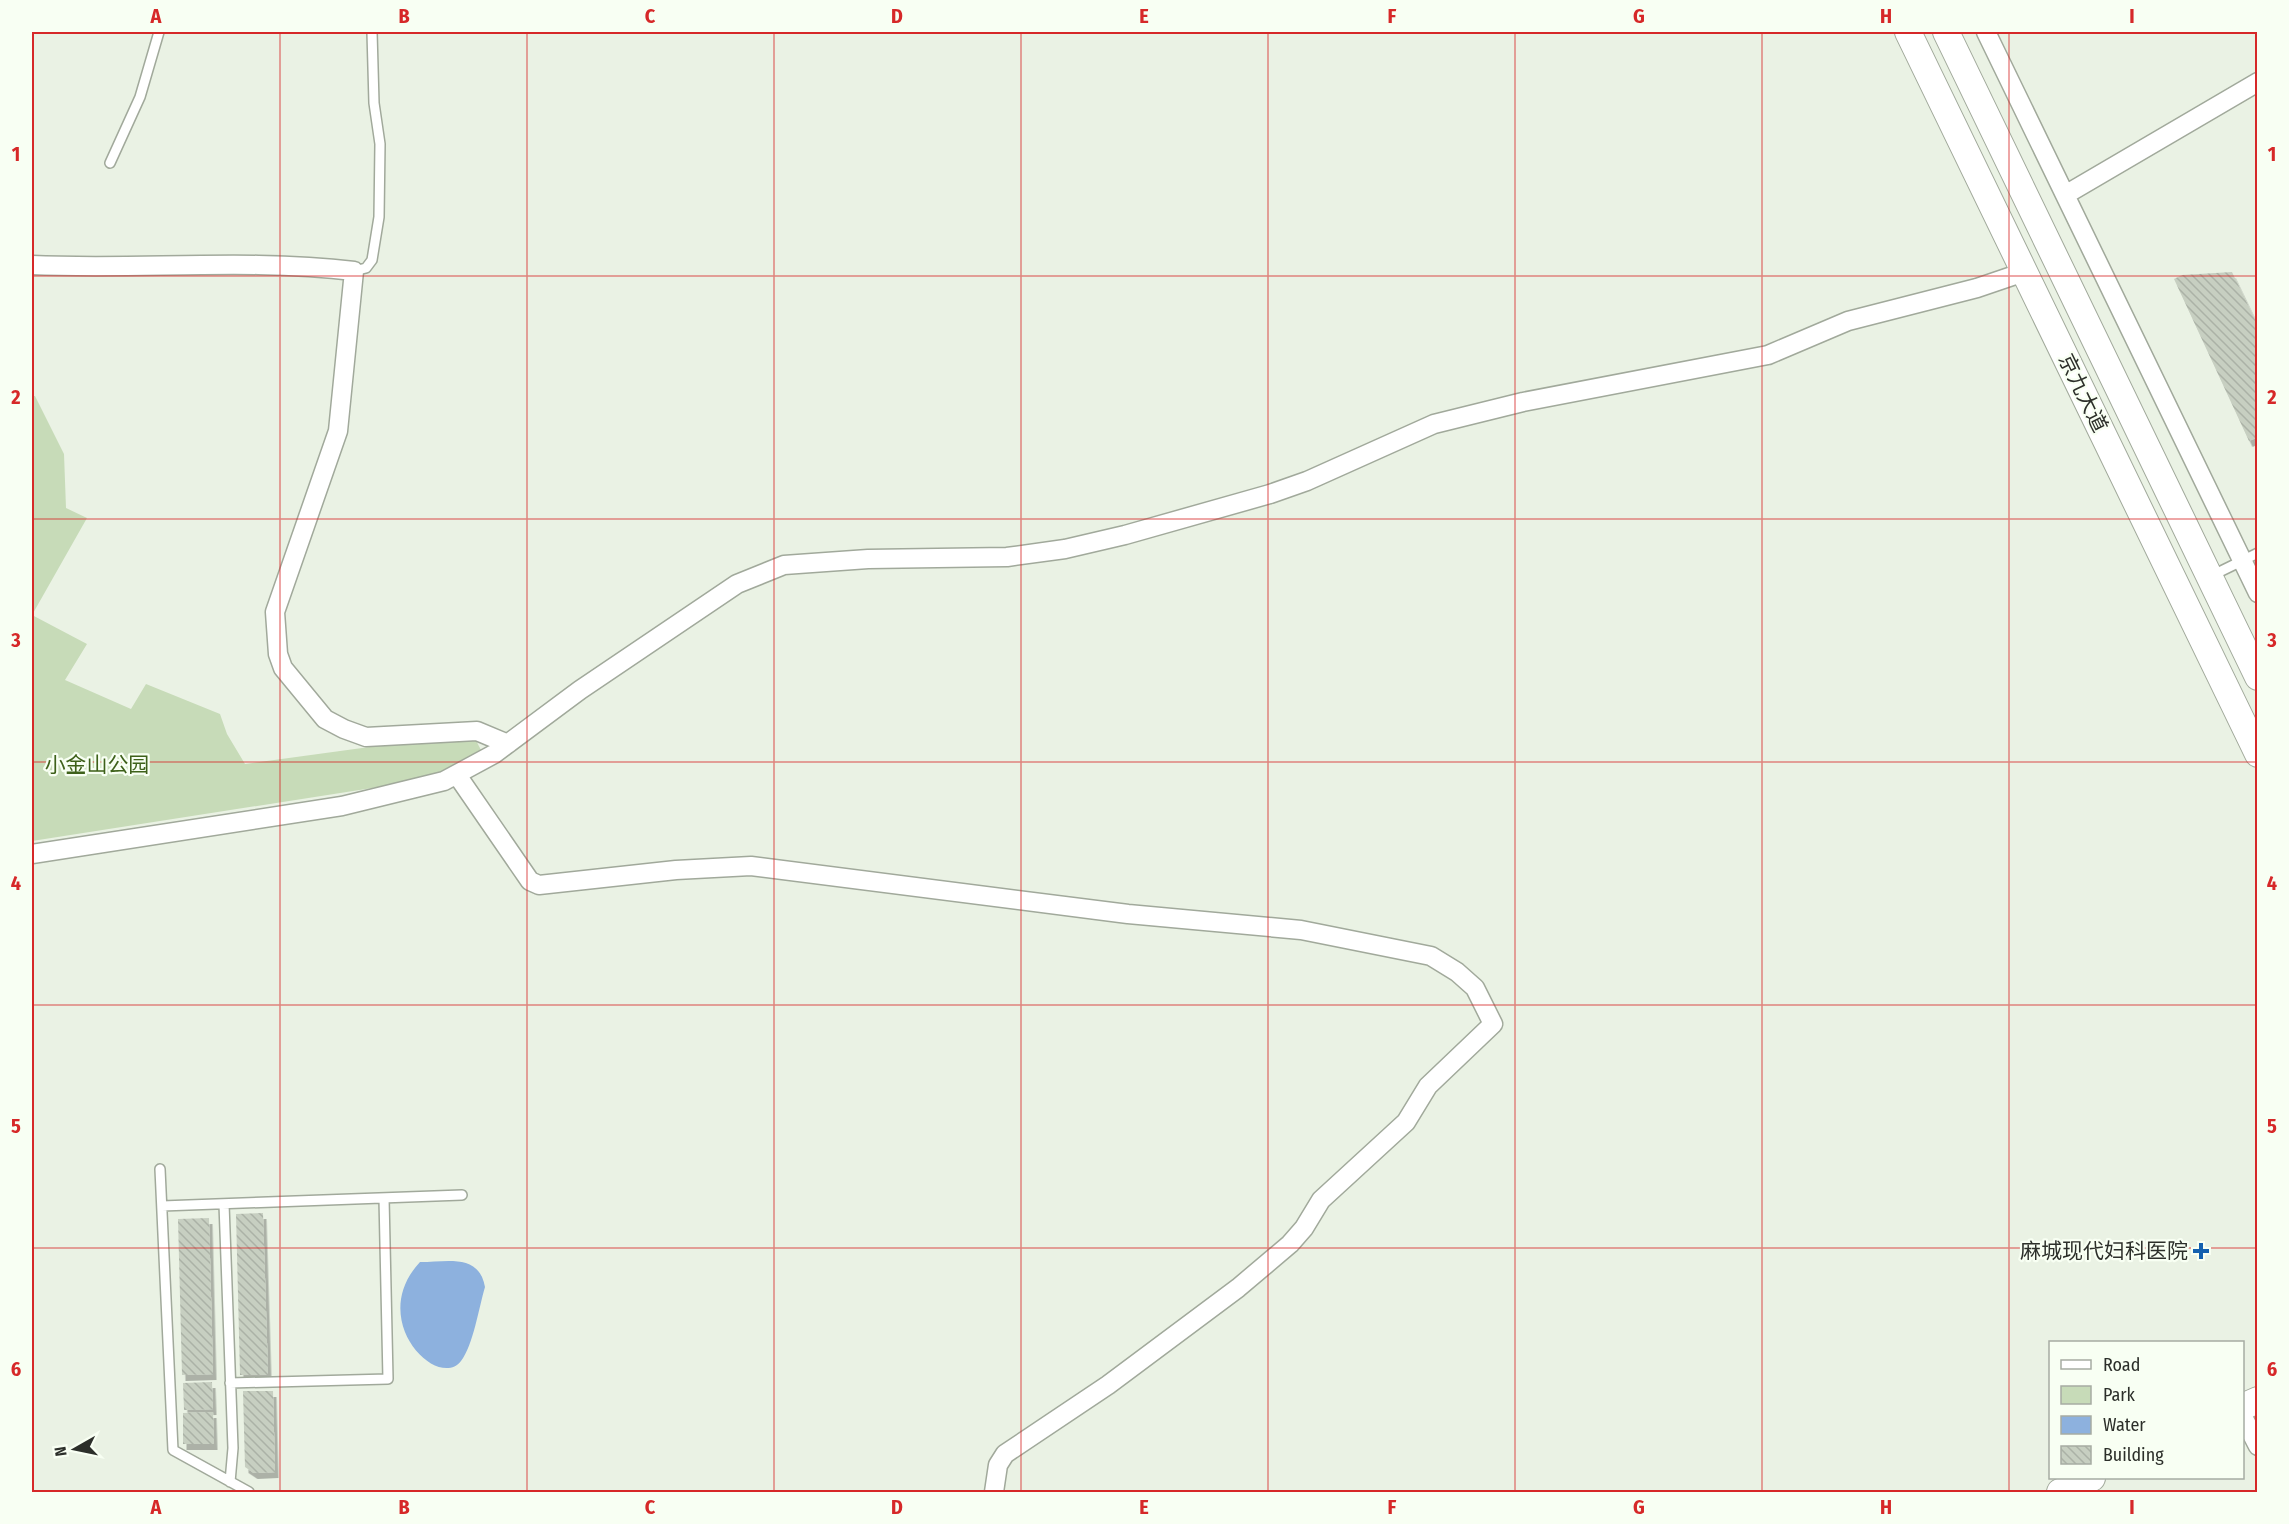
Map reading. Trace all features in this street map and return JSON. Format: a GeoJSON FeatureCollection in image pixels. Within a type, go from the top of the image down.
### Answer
{"type":"FeatureCollection","features":[{"type":"Feature","properties":{"kind":"street","name":"京九大道"},"geometry":{"type":"LineString","coordinates":[[1908,32],[2258,754]]}},
{"type":"Feature","properties":{"kind":"street","name":"京九大道"},"geometry":{"type":"LineString","coordinates":[[1946,32],[2258,677]]}},
{"type":"Feature","properties":{"kind":"street"},"geometry":{"type":"LineString","coordinates":[[1986,32],[2065,195],[2250,557],[2258,593]]}},
{"type":"Feature","properties":{"kind":"street"},"geometry":{"type":"LineString","coordinates":[[2065,195],[2258,82]]}},
{"type":"Feature","properties":{"kind":"street"},"geometry":{"type":"LineString","coordinates":[[32,265],[99,268],[296,264],[354,271],[338,431],[275,612],[278,654],[283,668],[325,719],[344,729],[366,737],[477,730],[508,744]]}},
{"type":"Feature","properties":{"kind":"street"},"geometry":{"type":"LineString","coordinates":[[32,854],[342,806],[420,789],[457,775],[508,744],[580,690],[737,584],[784,565],[868,559],[1007,557],[1065,549],[1270,494],[1307,481],[1434,424],[1523,402],[1768,355],[1848,321],[1977,288],[2024,272]]}},
{"type":"Feature","properties":{"kind":"street"},"geometry":{"type":"LineString","coordinates":[[457,775],[530,881],[539,885],[676,870],[751,866],[1128,914],[1300,930],[1431,956],[1458,972],[1475,988],[1493,1024],[1428,1086],[1406,1122],[1321,1200],[1304,1228],[1290,1244],[1238,1288],[1108,1385],[1005,1454],[998,1465],[994,1492]]}},
{"type":"Feature","properties":{"kind":"street"},"geometry":{"type":"LineString","coordinates":[[2244,1406],[2258,1400]]}},
{"type":"Feature","properties":{"kind":"street"},"geometry":{"type":"LineString","coordinates":[[2244,1419],[2258,1446]]}},
{"type":"Feature","properties":{"kind":"street"},"geometry":{"type":"LineString","coordinates":[[2060,1492],[2090,1479]]}},
{"type":"Feature","properties":{"kind":"lane"},"geometry":{"type":"LineString","coordinates":[[110,163],[140,97],[159,32]]}},
{"type":"Feature","properties":{"kind":"lane"},"geometry":{"type":"LineString","coordinates":[[354,271],[366,268],[372,260],[379,217],[380,144],[374,103],[372,32]]}},
{"type":"Feature","properties":{"kind":"lane"},"geometry":{"type":"LineString","coordinates":[[2209,577],[2250,557]]}},
{"type":"Feature","properties":{"kind":"lane"},"geometry":{"type":"LineString","coordinates":[[160,1169],[174,1450],[249,1492]]}},
{"type":"Feature","properties":{"kind":"lane"},"geometry":{"type":"LineString","coordinates":[[162,1206],[462,1194]]}},
{"type":"Feature","properties":{"kind":"lane"},"geometry":{"type":"LineString","coordinates":[[231,1383],[388,1379],[384,1198]]}},
{"type":"Feature","properties":{"kind":"lane"},"geometry":{"type":"LineString","coordinates":[[224,1204],[233,1448],[231,1482]]}},
{"type":"Feature","properties":{"kind":"green space"},"geometry":{"type":"Polygon","coordinates":[[[32,396],[35,396],[64,454],[66,508],[87,518],[32,615],[32,396]]]}},
{"type":"Feature","properties":{"kind":"green space","name":"小金山公园"},"geometry":{"type":"Polygon","coordinates":[[[32,615],[87,644],[65,680],[131,709],[146,684],[220,714],[227,734],[245,764],[472,733],[481,750],[436,775],[417,781],[32,841],[32,615]]]}},
{"type":"Feature","properties":{"kind":"water"},"geometry":{"type":"Polygon","coordinates":[[[451,1261],[469,1264],[482,1276],[485,1287],[469,1346],[461,1361],[450,1368],[437,1366],[424,1358],[412,1344],[403,1327],[400,1306],[405,1284],[420,1262],[451,1261]]]}},
{"type":"Feature","properties":{"kind":"building"},"geometry":{"type":"Polygon","coordinates":[[[2232,272],[2258,326],[2258,437],[2249,441],[2174,279],[2182,275],[2232,272]]]}},
{"type":"Feature","properties":{"kind":"building"},"geometry":{"type":"Polygon","coordinates":[[[263,1213],[268,1375],[240,1375],[236,1214],[263,1213]]]}},
{"type":"Feature","properties":{"kind":"building"},"geometry":{"type":"Polygon","coordinates":[[[209,1218],[213,1374],[182,1375],[178,1219],[209,1218]]]}},
{"type":"Feature","properties":{"kind":"building"},"geometry":{"type":"Polygon","coordinates":[[[212,1382],[213,1409],[184,1410],[183,1383],[212,1382]]]}},
{"type":"Feature","properties":{"kind":"building"},"geometry":{"type":"Polygon","coordinates":[[[243,1391],[273,1391],[275,1472],[254,1473],[245,1467],[243,1391]]]}},
{"type":"Feature","properties":{"kind":"building"},"geometry":{"type":"Polygon","coordinates":[[[213,1412],[214,1444],[183,1444],[183,1413],[213,1412]]]}},
{"type":"Feature","properties":{"kind":"place","name":"麻城现代妇科医院"},"geometry":{"type":"Point","coordinates":[2201,1251]}}]}
